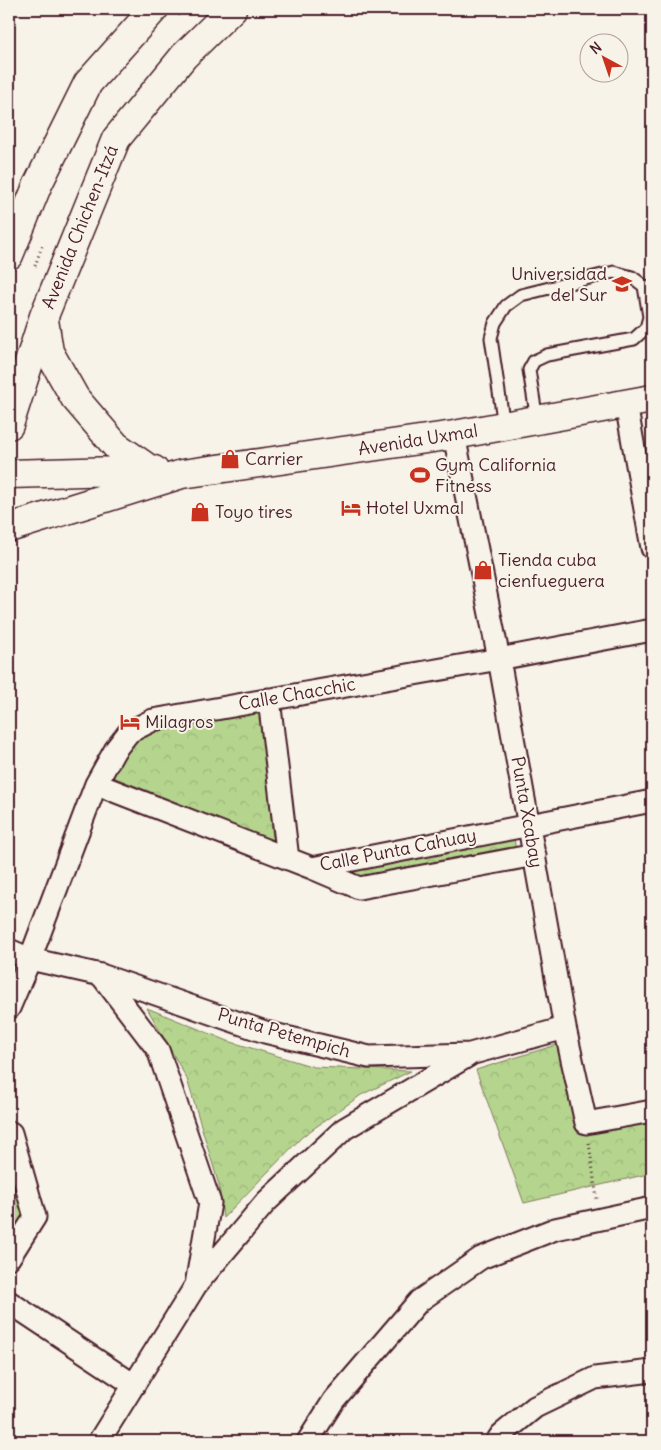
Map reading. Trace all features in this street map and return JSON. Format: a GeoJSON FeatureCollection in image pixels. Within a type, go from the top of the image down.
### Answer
{"type":"FeatureCollection","features":[{"type":"Feature","properties":{"kind":"main road","name":"Avenida Chichen-Itzá"},"geometry":{"type":"LineString","coordinates":[[9,425],[44,316],[116,139],[184,56],[232,9]]}},
{"type":"Feature","properties":{"kind":"main road"},"geometry":{"type":"LineString","coordinates":[[9,255],[38,184],[88,83],[149,10]]}},
{"type":"Feature","properties":{"kind":"main road"},"geometry":{"type":"LineString","coordinates":[[44,316],[49,352],[75,398],[116,446],[149,469]]}},
{"type":"Feature","properties":{"kind":"main road","name":"Avenida Uxmal"},"geometry":{"type":"LineString","coordinates":[[9,528],[182,474],[454,435],[652,399]]}},
{"type":"Feature","properties":{"kind":"main road","name":"Avenida Uxmal"},"geometry":{"type":"LineString","coordinates":[[9,474],[149,469],[182,474]]}},
{"type":"Feature","properties":{"kind":"street"},"geometry":{"type":"LineString","coordinates":[[626,404],[652,548]]}},
{"type":"Feature","properties":{"kind":"street","name":"Punta Xcabay"},"geometry":{"type":"LineString","coordinates":[[454,435],[530,824],[565,1028],[586,1123]]}},
{"type":"Feature","properties":{"kind":"street","name":"Calle Chacchic"},"geometry":{"type":"LineString","coordinates":[[9,1008],[30,959],[96,784],[115,750],[129,732],[153,720],[499,660],[652,630]]}},
{"type":"Feature","properties":{"kind":"street"},"geometry":{"type":"LineString","coordinates":[[269,699],[288,859]]}},
{"type":"Feature","properties":{"kind":"street","name":"Calle Punta Cahuay"},"geometry":{"type":"LineString","coordinates":[[96,784],[312,868],[652,801]]}},
{"type":"Feature","properties":{"kind":"street"},"geometry":{"type":"LineString","coordinates":[[312,868],[359,888],[534,855]]}},
{"type":"Feature","properties":{"kind":"street","name":"Punta Petempich"},"geometry":{"type":"LineString","coordinates":[[9,950],[30,959],[101,975],[265,1032],[369,1057],[470,1054],[565,1028]]}},
{"type":"Feature","properties":{"kind":"street"},"geometry":{"type":"LineString","coordinates":[[101,975],[158,1050],[210,1203],[196,1285]]}},
{"type":"Feature","properties":{"kind":"street"},"geometry":{"type":"LineString","coordinates":[[98,1441],[196,1285],[266,1202],[344,1130],[470,1054]]}},
{"type":"Feature","properties":{"kind":"street"},"geometry":{"type":"LineString","coordinates":[[586,1123],[652,1111]]}},
{"type":"Feature","properties":{"kind":"street"},"geometry":{"type":"LineString","coordinates":[[9,1132],[11,1133],[35,1217],[9,1258]]}},
{"type":"Feature","properties":{"kind":"street"},"geometry":{"type":"LineString","coordinates":[[308,1441],[334,1400],[419,1301],[481,1258],[555,1229],[652,1208]]}},
{"type":"Feature","properties":{"kind":"street"},"geometry":{"type":"LineString","coordinates":[[9,1302],[134,1385]]}},
{"type":"Feature","properties":{"kind":"street"},"geometry":{"type":"LineString","coordinates":[[497,1441],[501,1435],[535,1407],[595,1378],[652,1371]]}},
{"type":"Feature","properties":{"kind":"lane"},"geometry":{"type":"LineString","coordinates":[[504,426],[491,338],[495,323],[506,306],[521,294],[614,272],[632,277],[644,286],[649,317],[646,328],[634,339],[547,355],[534,362],[530,370],[537,420]]}},
{"type":"Feature","properties":{"kind":"path"},"geometry":{"type":"LineString","coordinates":[[586,1123],[600,1219]]}},
{"type":"Feature","properties":{"kind":"green space"},"geometry":{"type":"Polygon","coordinates":[[[263,713],[273,841],[108,775],[126,744],[156,726],[263,713]]]}},
{"type":"Feature","properties":{"kind":"green space"},"geometry":{"type":"Polygon","coordinates":[[[513,833],[516,850],[356,882],[353,865],[513,833]]]}},
{"type":"Feature","properties":{"kind":"green space"},"geometry":{"type":"Polygon","coordinates":[[[147,1008],[228,1041],[314,1067],[411,1071],[361,1095],[303,1136],[223,1218],[219,1185],[187,1079],[147,1008]]]}},
{"type":"Feature","properties":{"kind":"green space"},"geometry":{"type":"Polygon","coordinates":[[[559,1044],[578,1131],[652,1122],[652,1173],[524,1203],[476,1070],[559,1044]]]}},
{"type":"Feature","properties":{"kind":"green space"},"geometry":{"type":"Polygon","coordinates":[[[9,1164],[26,1212],[9,1239],[9,1164]]]}},
{"type":"Feature","properties":{"kind":"place","name":"Universidad del Sur"},"geometry":{"type":"Point","coordinates":[622,284]}},
{"type":"Feature","properties":{"kind":"place","name":"Carrier"},"geometry":{"type":"Point","coordinates":[230,459]}},
{"type":"Feature","properties":{"kind":"place","name":"Gym California Fitness"},"geometry":{"type":"Point","coordinates":[420,475]}},
{"type":"Feature","properties":{"kind":"place","name":"Hotel Uxmal"},"geometry":{"type":"Point","coordinates":[351,508]}},
{"type":"Feature","properties":{"kind":"place","name":"Toyo tires"},"geometry":{"type":"Point","coordinates":[200,512]}},
{"type":"Feature","properties":{"kind":"place","name":"Tienda cuba cienfueguera"},"geometry":{"type":"Point","coordinates":[483,570]}},
{"type":"Feature","properties":{"kind":"place","name":"Milagros"},"geometry":{"type":"Point","coordinates":[130,722]}}]}
